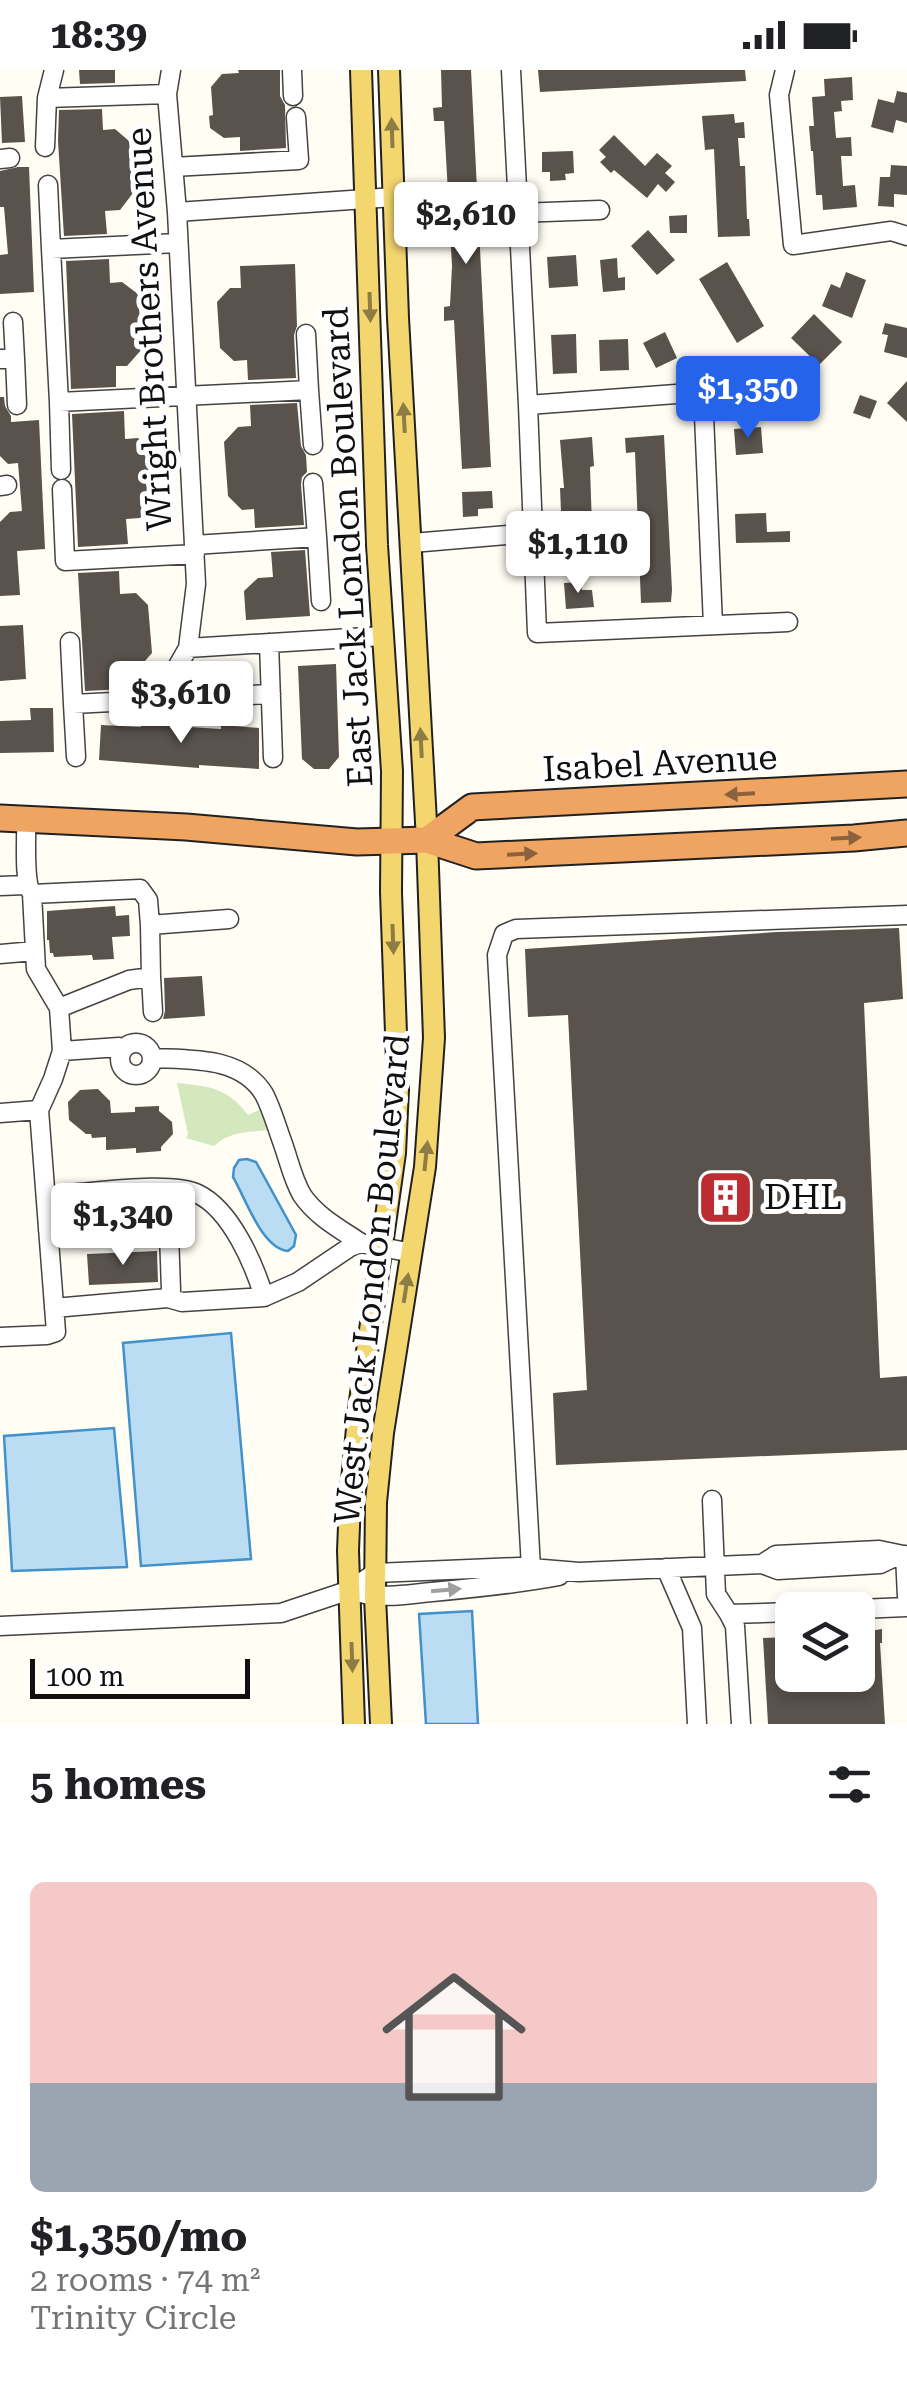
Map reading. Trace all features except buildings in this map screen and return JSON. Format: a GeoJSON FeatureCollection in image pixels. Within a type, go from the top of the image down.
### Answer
{"type":"FeatureCollection","features":[{"type":"Feature","properties":{"kind":"highway","name":"Isabel Avenue"},"geometry":{"type":"LineString","coordinates":[[426,840],[472,807],[907,784]]}},
{"type":"Feature","properties":{"kind":"highway"},"geometry":{"type":"LineString","coordinates":[[0,818],[214,829],[357,842],[426,840],[476,856],[907,834]]}},
{"type":"Feature","properties":{"kind":"main road","name":"East Jack London Boulevard"},"geometry":{"type":"LineString","coordinates":[[362,70],[377,545],[392,771],[392,842]]}},
{"type":"Feature","properties":{"kind":"main road","name":"East Jack London Boulevard"},"geometry":{"type":"LineString","coordinates":[[389,70],[426,840]]}},
{"type":"Feature","properties":{"kind":"main road","name":"West Jack London Boulevard"},"geometry":{"type":"LineString","coordinates":[[381,1724],[376,1502],[425,1167],[434,1038],[426,840]]}},
{"type":"Feature","properties":{"kind":"main road","name":"West Jack London Boulevard"},"geometry":{"type":"LineString","coordinates":[[354,1724],[350,1500],[372,1245],[395,1153],[398,1090],[392,842]]}},
{"type":"Feature","properties":{"kind":"street"},"geometry":{"type":"LineString","coordinates":[[44,147],[54,70]]}},
{"type":"Feature","properties":{"kind":"street","name":"Wright Brothers Avenue"},"geometry":{"type":"LineString","coordinates":[[171,70],[168,94],[196,584],[188,648]]}},
{"type":"Feature","properties":{"kind":"street"},"geometry":{"type":"LineString","coordinates":[[292,70],[293,96]]}},
{"type":"Feature","properties":{"kind":"street"},"geometry":{"type":"LineString","coordinates":[[511,70],[537,633],[788,622]]}},
{"type":"Feature","properties":{"kind":"street"},"geometry":{"type":"LineString","coordinates":[[785,70],[779,95],[793,245],[891,232],[907,236]]}},
{"type":"Feature","properties":{"kind":"street"},"geometry":{"type":"LineString","coordinates":[[48,98],[168,94]]}},
{"type":"Feature","properties":{"kind":"street"},"geometry":{"type":"LineString","coordinates":[[173,167],[299,160],[296,117]]}},
{"type":"Feature","properties":{"kind":"street"},"geometry":{"type":"LineString","coordinates":[[48,185],[61,470]]}},
{"type":"Feature","properties":{"kind":"street"},"geometry":{"type":"LineString","coordinates":[[177,212],[394,197]]}},
{"type":"Feature","properties":{"kind":"street"},"geometry":{"type":"LineString","coordinates":[[518,212],[600,210]]}},
{"type":"Feature","properties":{"kind":"street"},"geometry":{"type":"LineString","coordinates":[[52,249],[178,244]]}},
{"type":"Feature","properties":{"kind":"street"},"geometry":{"type":"LineString","coordinates":[[13,322],[7,359],[17,405]]}},
{"type":"Feature","properties":{"kind":"street"},"geometry":{"type":"LineString","coordinates":[[306,334],[313,444]]}},
{"type":"Feature","properties":{"kind":"street"},"geometry":{"type":"LineString","coordinates":[[59,402],[309,390]]}},
{"type":"Feature","properties":{"kind":"street"},"geometry":{"type":"LineString","coordinates":[[528,404],[703,392],[713,625]]}},
{"type":"Feature","properties":{"kind":"street"},"geometry":{"type":"LineString","coordinates":[[313,483],[321,601]]}},
{"type":"Feature","properties":{"kind":"street"},"geometry":{"type":"LineString","coordinates":[[62,490],[65,562],[317,537]]}},
{"type":"Feature","properties":{"kind":"street"},"geometry":{"type":"LineString","coordinates":[[412,543],[532,533]]}},
{"type":"Feature","properties":{"kind":"street"},"geometry":{"type":"LineString","coordinates":[[160,700],[188,648],[383,636]]}},
{"type":"Feature","properties":{"kind":"street"},"geometry":{"type":"LineString","coordinates":[[70,642],[76,757]]}},
{"type":"Feature","properties":{"kind":"street"},"geometry":{"type":"LineString","coordinates":[[269,643],[273,758]]}},
{"type":"Feature","properties":{"kind":"street"},"geometry":{"type":"LineString","coordinates":[[73,704],[270,694]]}},
{"type":"Feature","properties":{"kind":"street"},"geometry":{"type":"LineString","coordinates":[[0,1337],[56,1332],[39,1110],[62,1051],[58,1008],[36,968],[26,820]]}},
{"type":"Feature","properties":{"kind":"street"},"geometry":{"type":"LineString","coordinates":[[0,886],[29,890],[140,889],[148,900],[153,1012]]}},
{"type":"Feature","properties":{"kind":"street"},"geometry":{"type":"LineString","coordinates":[[532,1568],[497,955],[504,934],[516,929],[907,915]]}},
{"type":"Feature","properties":{"kind":"street"},"geometry":{"type":"LineString","coordinates":[[150,925],[229,920]]}},
{"type":"Feature","properties":{"kind":"street"},"geometry":{"type":"LineString","coordinates":[[0,954],[35,952]]}},
{"type":"Feature","properties":{"kind":"street"},"geometry":{"type":"LineString","coordinates":[[58,1008],[129,980],[152,977]]}},
{"type":"Feature","properties":{"kind":"street"},"geometry":{"type":"LineString","coordinates":[[62,1051],[118,1047],[123,1050],[120,1063],[130,1074],[144,1074],[152,1058],[210,1061],[239,1070],[264,1094],[300,1191],[321,1216],[372,1245]]}},
{"type":"Feature","properties":{"kind":"street"},"geometry":{"type":"LineString","coordinates":[[0,1113],[39,1110]]}},
{"type":"Feature","properties":{"kind":"street"},"geometry":{"type":"LineString","coordinates":[[66,1194],[169,1188],[196,1192],[214,1204],[240,1240],[264,1297]]}},
{"type":"Feature","properties":{"kind":"street"},"geometry":{"type":"LineString","coordinates":[[48,1230],[159,1222],[169,1234],[168,1298]]}},
{"type":"Feature","properties":{"kind":"street"},"geometry":{"type":"LineString","coordinates":[[54,1308],[168,1298],[182,1302],[264,1297],[298,1282],[350,1247],[372,1245],[412,1253]]}},
{"type":"Feature","properties":{"kind":"street"},"geometry":{"type":"LineString","coordinates":[[712,1500],[716,1594],[735,1626],[742,1724]]}},
{"type":"Feature","properties":{"kind":"street"},"geometry":{"type":"LineString","coordinates":[[0,1626],[282,1613],[350,1590],[375,1572],[532,1568],[579,1572],[762,1564],[778,1570],[880,1564],[904,1555],[907,1597]]}},
{"type":"Feature","properties":{"kind":"street"},"geometry":{"type":"LineString","coordinates":[[666,1568],[692,1628],[697,1724]]}},
{"type":"Feature","properties":{"kind":"street"},"geometry":{"type":"LineString","coordinates":[[350,1590],[376,1597],[523,1583],[579,1572]]}},
{"type":"Feature","properties":{"kind":"street"},"geometry":{"type":"LineString","coordinates":[[875,1608],[907,1607]]}},
{"type":"Feature","properties":{"kind":"street"},"geometry":{"type":"LineString","coordinates":[[730,1614],[775,1613]]}},
{"type":"Feature","properties":{"kind":"green space"},"geometry":{"type":"Polygon","coordinates":[[[177,1083],[217,1090],[233,1099],[248,1115],[261,1109],[270,1130],[233,1135],[214,1146],[186,1138],[177,1083]]]}},
{"type":"Feature","properties":{"kind":"water"},"geometry":{"type":"Polygon","coordinates":[[[239,1160],[256,1162],[296,1235],[294,1246],[288,1251],[270,1242],[263,1233],[233,1177],[239,1160]]]}},
{"type":"Feature","properties":{"kind":"water"},"geometry":{"type":"Polygon","coordinates":[[[231,1333],[251,1559],[141,1566],[123,1343],[231,1333]]]}},
{"type":"Feature","properties":{"kind":"water"},"geometry":{"type":"Polygon","coordinates":[[[114,1428],[127,1567],[12,1571],[4,1436],[114,1428]]]}},
{"type":"Feature","properties":{"kind":"water"},"geometry":{"type":"Polygon","coordinates":[[[472,1611],[478,1724],[426,1724],[419,1614],[472,1611]]]}},
{"type":"Feature","properties":{"kind":"place","name":"DHL"},"geometry":{"type":"Point","coordinates":[725,1197]}}]}
